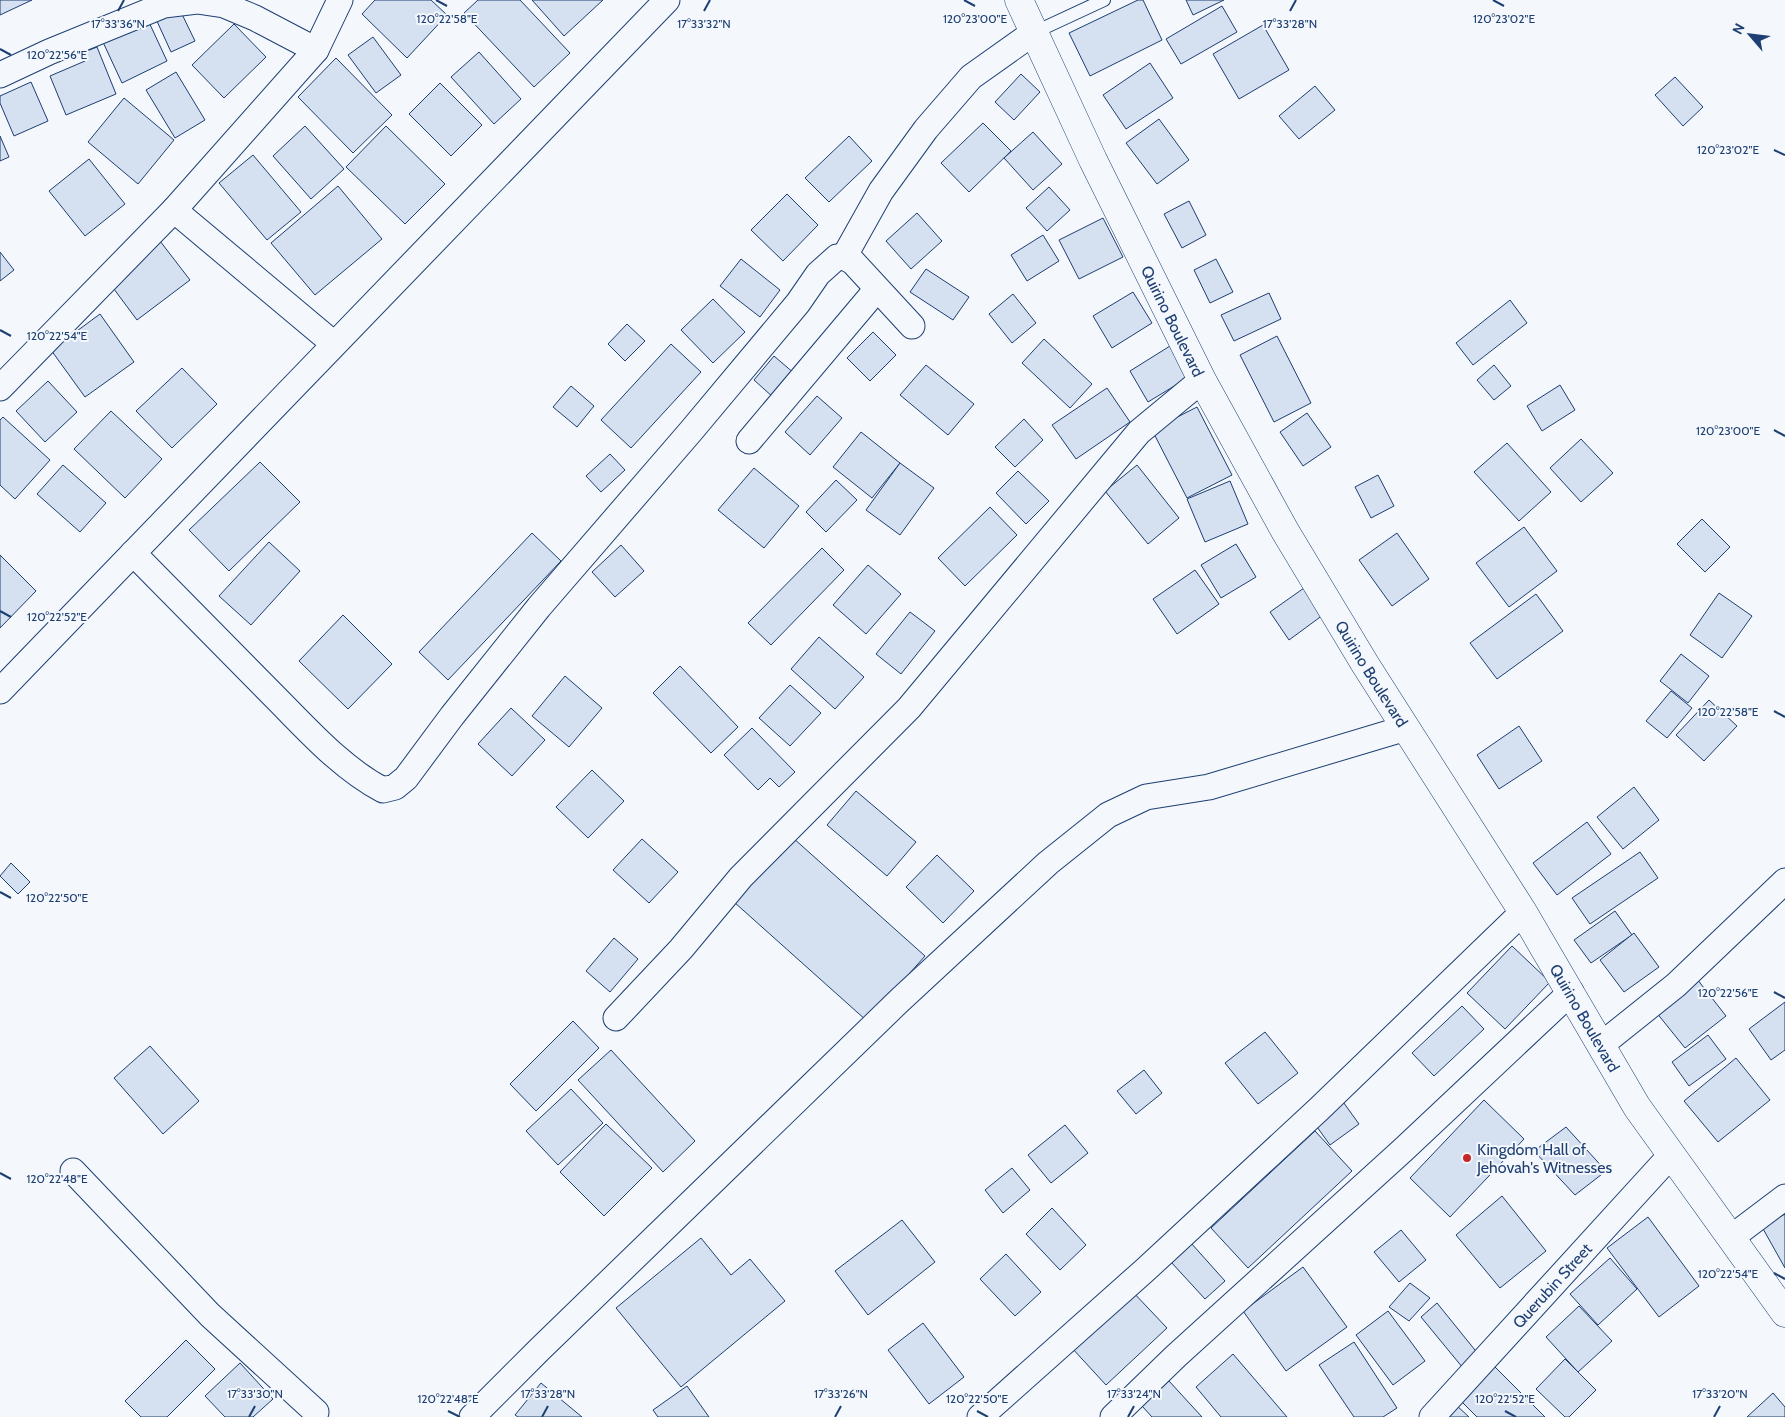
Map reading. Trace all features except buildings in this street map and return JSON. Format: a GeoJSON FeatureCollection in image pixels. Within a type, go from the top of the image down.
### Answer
{"type":"FeatureCollection","features":[{"type":"Feature","properties":{"kind":"main road","name":"Quirino Boulevard"},"geometry":{"type":"LineString","coordinates":[[1018,0],[1093,160],[1202,380],[1285,531],[1406,728],[1523,912],[1637,1107],[1785,1313]]}},
{"type":"Feature","properties":{"kind":"street"},"geometry":{"type":"LineString","coordinates":[[0,388],[174,210],[316,50],[340,0]]}},
{"type":"Feature","properties":{"kind":"street"},"geometry":{"type":"LineString","coordinates":[[0,691],[667,0]]}},
{"type":"Feature","properties":{"kind":"street"},"geometry":{"type":"LineString","coordinates":[[0,75],[49,52],[164,5],[197,1],[224,5],[255,18],[316,50]]}},
{"type":"Feature","properties":{"kind":"street"},"geometry":{"type":"LineString","coordinates":[[844,257],[881,191],[926,129],[971,77],[1033,33]]}},
{"type":"Feature","properties":{"kind":"street"},"geometry":{"type":"LineString","coordinates":[[174,210],[334,344]]}},
{"type":"Feature","properties":{"kind":"street"},"geometry":{"type":"LineString","coordinates":[[133,553],[308,730],[346,765],[366,781],[383,790],[395,787],[406,778],[452,716],[539,607],[691,431],[798,302],[818,274],[837,257],[844,257],[853,262],[912,326]]}},
{"type":"Feature","properties":{"kind":"street"},"geometry":{"type":"LineString","coordinates":[[748,441],[878,289]]}},
{"type":"Feature","properties":{"kind":"street"},"geometry":{"type":"LineString","coordinates":[[616,1018],[681,949],[741,877],[909,708],[1139,432],[1202,380]]}},
{"type":"Feature","properties":{"kind":"street"},"geometry":{"type":"LineString","coordinates":[[472,1417],[900,1000],[1048,863],[1108,815],[1146,797],[1209,787],[1406,728]]}},
{"type":"Feature","properties":{"kind":"street"},"geometry":{"type":"LineString","coordinates":[[1601,1044],[1676,985],[1785,881]]}},
{"type":"Feature","properties":{"kind":"street"},"geometry":{"type":"LineString","coordinates":[[980,1417],[1144,1271],[1312,1116],[1523,912]]}},
{"type":"Feature","properties":{"kind":"street"},"geometry":{"type":"LineString","coordinates":[[1113,1417],[1176,1356],[1403,1150],[1571,992]]}},
{"type":"Feature","properties":{"kind":"street","name":"Querubin Street"},"geometry":{"type":"LineString","coordinates":[[1432,1417],[1671,1155]]}},
{"type":"Feature","properties":{"kind":"street"},"geometry":{"type":"LineString","coordinates":[[73,1172],[210,1315],[317,1415]]}},
{"type":"Feature","properties":{"kind":"street"},"geometry":{"type":"LineString","coordinates":[[1732,1237],[1785,1197]]}},
{"type":"Feature","properties":{"kind":"lane"},"geometry":{"type":"LineString","coordinates":[[1033,33],[1104,0]]}},
{"type":"Feature","properties":{"kind":"place","name":"Kingdom Hall of Jehovah's Witnesses"},"geometry":{"type":"Point","coordinates":[1467,1158]}}]}
